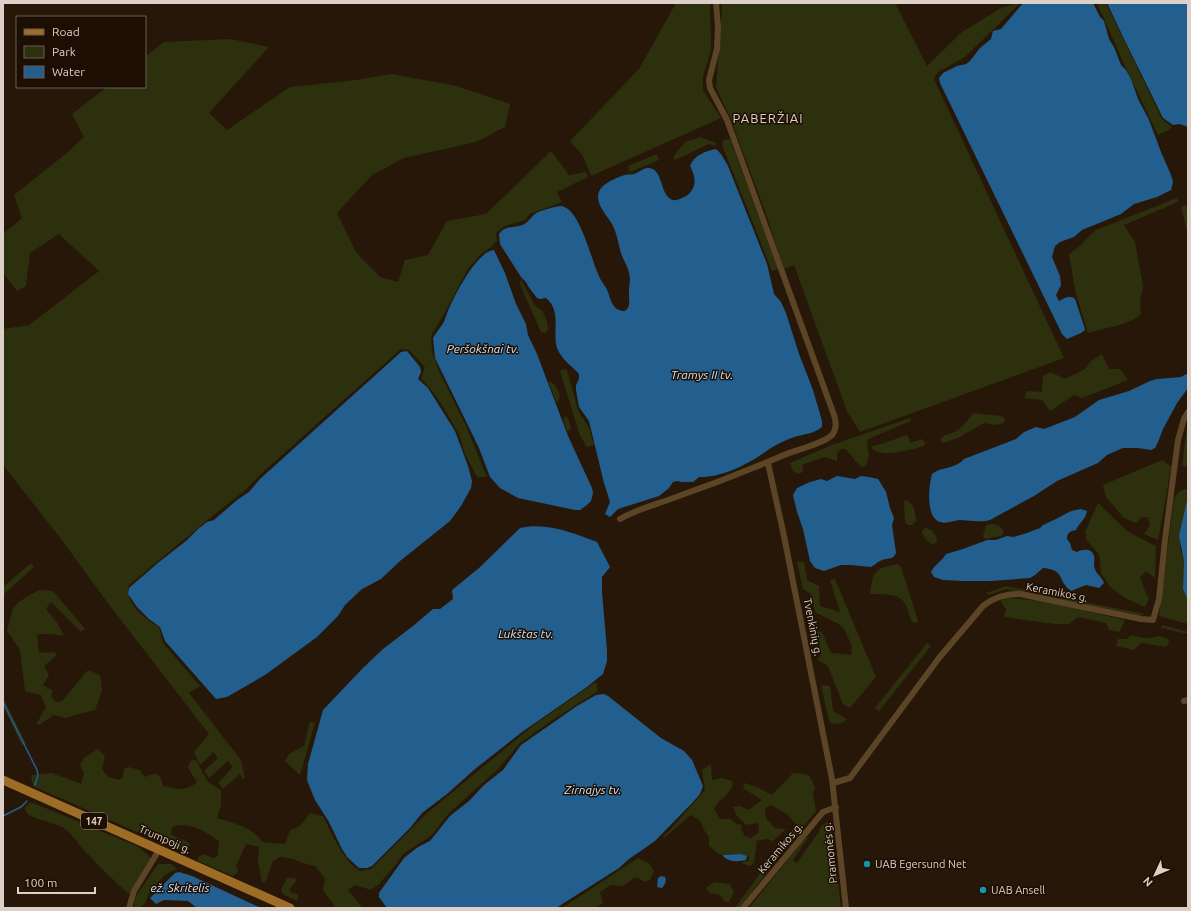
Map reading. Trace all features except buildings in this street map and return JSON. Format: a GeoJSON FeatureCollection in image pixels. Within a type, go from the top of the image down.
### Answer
{"type":"FeatureCollection","features":[{"type":"Feature","properties":{"kind":"main road","name":"Trumpoji g."},"geometry":{"type":"LineString","coordinates":[[3,780],[290,908]]}},
{"type":"Feature","properties":{"kind":"street"},"geometry":{"type":"LineString","coordinates":[[620,519],[768,463],[784,455],[821,441],[832,435],[835,429],[836,423],[834,415],[727,120],[710,88],[709,80],[717,49],[718,27],[716,3]]}},
{"type":"Feature","properties":{"kind":"street","name":"Keramikos g."},"geometry":{"type":"LineString","coordinates":[[833,783],[850,778],[939,658],[983,606],[990,600],[1006,595],[1020,594],[1141,619],[1153,620],[1159,599],[1164,540],[1178,440],[1188,412]]}},
{"type":"Feature","properties":{"kind":"street","name":"Tvenkinių g."},"geometry":{"type":"LineString","coordinates":[[768,463],[784,536],[835,797]]}},
{"type":"Feature","properties":{"kind":"street","name":"Pramonės g."},"geometry":{"type":"LineString","coordinates":[[835,797],[846,908]]}},
{"type":"Feature","properties":{"kind":"street","name":"Keramikos g."},"geometry":{"type":"LineString","coordinates":[[743,908],[823,812],[836,807]]}},
{"type":"Feature","properties":{"kind":"street"},"geometry":{"type":"LineString","coordinates":[[129,908],[134,891],[159,850]]}},
{"type":"Feature","properties":{"kind":"green space"},"geometry":{"type":"Polygon","coordinates":[[[676,3],[710,3],[711,50],[703,76],[703,90],[721,118],[591,176],[583,156],[570,141],[639,69],[676,3]]]}},
{"type":"Feature","properties":{"kind":"green space"},"geometry":{"type":"Polygon","coordinates":[[[721,3],[895,3],[927,66],[962,32],[1001,8],[1013,5],[1015,3],[1020,3],[965,57],[938,72],[934,79],[1064,358],[860,432],[847,411],[794,265],[784,269],[765,211],[730,117],[716,88],[722,10],[721,3]]]}},
{"type":"Feature","properties":{"kind":"green space"},"geometry":{"type":"Polygon","coordinates":[[[1097,3],[1106,3],[1162,119],[1172,127],[1169,130],[1158,135],[1097,3]]]}},
{"type":"Feature","properties":{"kind":"green space"},"geometry":{"type":"Polygon","coordinates":[[[231,39],[269,47],[209,113],[227,130],[290,87],[356,80],[391,74],[457,86],[510,104],[505,127],[476,142],[404,158],[372,175],[337,213],[356,252],[380,277],[398,282],[405,260],[428,255],[447,221],[486,214],[551,151],[569,175],[586,172],[588,177],[557,192],[562,202],[530,214],[525,220],[505,226],[496,233],[497,241],[480,255],[468,269],[431,336],[432,352],[439,371],[466,426],[487,477],[477,477],[465,454],[459,434],[442,405],[421,379],[425,367],[409,350],[401,349],[263,472],[243,492],[129,585],[129,598],[132,604],[142,615],[159,627],[163,643],[200,686],[189,693],[241,760],[245,778],[243,779],[240,774],[223,789],[218,783],[233,767],[228,761],[209,778],[204,771],[218,758],[213,752],[200,765],[194,752],[209,734],[3,465],[3,329],[29,325],[99,271],[59,234],[30,253],[26,286],[17,291],[3,273],[3,234],[22,218],[14,195],[68,152],[84,137],[72,114],[106,88],[146,88],[146,56],[164,42],[231,39]]]}},
{"type":"Feature","properties":{"kind":"green space"},"geometry":{"type":"Polygon","coordinates":[[[700,137],[716,143],[715,146],[709,144],[675,160],[673,157],[685,142],[700,137]]]}},
{"type":"Feature","properties":{"kind":"green space"},"geometry":{"type":"Polygon","coordinates":[[[730,139],[778,269],[772,271],[722,145],[724,140],[730,139]]]}},
{"type":"Feature","properties":{"kind":"green space"},"geometry":{"type":"Polygon","coordinates":[[[657,154],[659,160],[630,172],[628,166],[657,154]]]}},
{"type":"Feature","properties":{"kind":"green space"},"geometry":{"type":"Polygon","coordinates":[[[1177,198],[1178,202],[1124,225],[1135,242],[1143,286],[1140,301],[1141,314],[1124,324],[1088,333],[1076,294],[1069,254],[1080,246],[1096,230],[1177,198]]]}},
{"type":"Feature","properties":{"kind":"green space"},"geometry":{"type":"Polygon","coordinates":[[[1187,205],[1188,207],[1188,236],[1181,207],[1187,205]]]}},
{"type":"Feature","properties":{"kind":"green space"},"geometry":{"type":"Polygon","coordinates":[[[522,281],[535,306],[542,310],[547,321],[548,329],[546,333],[541,332],[519,282],[522,281]]]}},
{"type":"Feature","properties":{"kind":"green space"},"geometry":{"type":"Polygon","coordinates":[[[1102,354],[1109,369],[1120,369],[1128,380],[1082,398],[1074,395],[1050,411],[1042,400],[1024,398],[1027,391],[1042,392],[1043,376],[1051,372],[1065,379],[1085,369],[1091,361],[1102,354]]]}},
{"type":"Feature","properties":{"kind":"green space"},"geometry":{"type":"Polygon","coordinates":[[[563,369],[567,370],[578,410],[589,428],[594,445],[587,447],[580,436],[560,371],[563,369]]]}},
{"type":"Feature","properties":{"kind":"green space"},"geometry":{"type":"Polygon","coordinates":[[[548,381],[555,385],[558,391],[560,396],[557,403],[548,381]]]}},
{"type":"Feature","properties":{"kind":"green space"},"geometry":{"type":"Polygon","coordinates":[[[973,413],[1001,416],[1005,419],[1004,423],[995,425],[984,423],[958,438],[943,443],[940,439],[942,437],[960,429],[973,413]]]}},
{"type":"Feature","properties":{"kind":"green space"},"geometry":{"type":"Polygon","coordinates":[[[566,416],[571,428],[567,431],[563,419],[566,416]]]}},
{"type":"Feature","properties":{"kind":"green space"},"geometry":{"type":"Polygon","coordinates":[[[910,418],[911,421],[868,439],[867,445],[869,455],[866,465],[862,467],[846,449],[841,449],[837,453],[837,461],[824,457],[802,465],[803,472],[798,474],[793,471],[790,463],[832,445],[910,418]]]}},
{"type":"Feature","properties":{"kind":"green space"},"geometry":{"type":"Polygon","coordinates":[[[1187,427],[1188,468],[1182,465],[1187,427]]]}},
{"type":"Feature","properties":{"kind":"green space"},"geometry":{"type":"Polygon","coordinates":[[[907,435],[911,443],[922,439],[925,443],[924,446],[888,453],[875,451],[871,447],[874,445],[882,444],[907,435]]]}},
{"type":"Feature","properties":{"kind":"green space"},"geometry":{"type":"Polygon","coordinates":[[[1162,460],[1171,466],[1158,540],[1144,534],[1150,525],[1148,517],[1142,517],[1136,523],[1124,518],[1106,497],[1103,485],[1162,460]]]}},
{"type":"Feature","properties":{"kind":"green space"},"geometry":{"type":"Polygon","coordinates":[[[1185,489],[1188,491],[1180,547],[1184,561],[1183,589],[1188,601],[1188,624],[1159,616],[1174,498],[1180,491],[1185,489]]]}},
{"type":"Feature","properties":{"kind":"green space"},"geometry":{"type":"Polygon","coordinates":[[[905,500],[911,503],[915,511],[916,521],[912,525],[908,525],[905,522],[905,500]]]}},
{"type":"Feature","properties":{"kind":"green space"},"geometry":{"type":"Polygon","coordinates":[[[1098,503],[1127,531],[1156,546],[1155,578],[1146,571],[1140,577],[1149,599],[1145,607],[1125,598],[1110,587],[1101,573],[1099,554],[1087,541],[1085,532],[1098,503]]]}},
{"type":"Feature","properties":{"kind":"green space"},"geometry":{"type":"Polygon","coordinates":[[[992,524],[1000,526],[1004,534],[985,539],[983,536],[986,525],[992,524]]]}},
{"type":"Feature","properties":{"kind":"green space"},"geometry":{"type":"Polygon","coordinates":[[[925,528],[930,529],[934,533],[937,539],[936,543],[932,544],[928,542],[922,531],[925,528]]]}},
{"type":"Feature","properties":{"kind":"green space"},"geometry":{"type":"Polygon","coordinates":[[[797,562],[804,562],[807,580],[819,586],[820,606],[840,612],[830,580],[835,579],[876,677],[850,708],[843,704],[828,666],[818,660],[821,654],[817,631],[822,632],[831,653],[851,655],[852,646],[843,627],[815,612],[810,593],[803,589],[797,562]]]}},
{"type":"Feature","properties":{"kind":"green space"},"geometry":{"type":"Polygon","coordinates":[[[31,563],[34,567],[3,595],[3,587],[31,563]]]}},
{"type":"Feature","properties":{"kind":"green space"},"geometry":{"type":"Polygon","coordinates":[[[898,564],[901,567],[918,621],[916,623],[912,622],[907,606],[901,599],[893,595],[870,594],[872,580],[876,572],[884,567],[898,564]]]}},
{"type":"Feature","properties":{"kind":"green space"},"geometry":{"type":"Polygon","coordinates":[[[1006,586],[1144,614],[1141,616],[1006,589],[989,595],[986,593],[1006,586]]]}},
{"type":"Feature","properties":{"kind":"green space"},"geometry":{"type":"Polygon","coordinates":[[[39,590],[53,591],[85,629],[81,632],[51,602],[46,609],[58,624],[64,636],[37,634],[39,653],[54,652],[57,655],[44,666],[49,675],[43,685],[53,691],[51,696],[56,702],[62,701],[88,670],[100,675],[102,691],[95,710],[65,718],[54,715],[39,725],[37,723],[46,707],[41,695],[25,691],[20,650],[7,631],[13,608],[20,601],[39,590]]]}},
{"type":"Feature","properties":{"kind":"green space"},"geometry":{"type":"Polygon","coordinates":[[[1007,598],[1051,603],[1125,620],[1119,632],[1109,630],[1106,623],[1078,617],[1069,624],[1055,624],[1004,617],[1006,609],[1000,601],[1007,598]]]}},
{"type":"Feature","properties":{"kind":"green space"},"geometry":{"type":"Polygon","coordinates":[[[1162,625],[1188,632],[1188,634],[1161,628],[1162,625]]]}},
{"type":"Feature","properties":{"kind":"green space"},"geometry":{"type":"Polygon","coordinates":[[[1131,635],[1145,638],[1158,636],[1162,637],[1169,640],[1168,645],[1165,647],[1142,643],[1133,650],[1116,646],[1118,639],[1127,639],[1131,635]]]}},
{"type":"Feature","properties":{"kind":"green space"},"geometry":{"type":"Polygon","coordinates":[[[927,643],[931,646],[879,711],[875,708],[927,643]]]}},
{"type":"Feature","properties":{"kind":"green space"},"geometry":{"type":"Polygon","coordinates":[[[596,682],[598,691],[520,743],[499,768],[449,813],[432,835],[403,854],[379,884],[371,890],[355,885],[348,890],[363,908],[336,908],[323,890],[325,878],[315,866],[293,859],[280,857],[273,861],[265,883],[262,882],[258,862],[259,847],[246,844],[236,866],[238,869],[237,873],[233,876],[198,861],[198,857],[203,854],[213,858],[218,856],[219,842],[209,834],[197,828],[184,825],[172,827],[171,834],[190,844],[189,849],[186,852],[155,840],[33,786],[31,775],[52,773],[81,784],[84,773],[80,765],[84,758],[98,749],[105,756],[102,769],[108,777],[120,780],[123,776],[124,769],[128,767],[140,770],[145,777],[156,773],[161,778],[163,786],[181,789],[189,787],[197,782],[188,768],[190,761],[196,760],[208,782],[221,790],[221,805],[217,818],[248,829],[262,842],[285,844],[290,830],[300,826],[310,813],[323,816],[343,853],[353,866],[360,871],[371,869],[426,814],[535,724],[596,682]]]}},
{"type":"Feature","properties":{"kind":"green space"},"geometry":{"type":"Polygon","coordinates":[[[821,685],[830,686],[833,711],[847,719],[843,723],[832,724],[829,720],[821,685]]]}},
{"type":"Feature","properties":{"kind":"green space"},"geometry":{"type":"Polygon","coordinates":[[[3,697],[26,744],[22,745],[3,706],[3,697]]]}},
{"type":"Feature","properties":{"kind":"green space"},"geometry":{"type":"Polygon","coordinates":[[[310,721],[315,723],[300,775],[285,761],[289,754],[304,746],[310,721]]]}},
{"type":"Feature","properties":{"kind":"green space"},"geometry":{"type":"Polygon","coordinates":[[[711,764],[712,780],[722,778],[732,781],[733,786],[725,797],[718,802],[714,809],[720,819],[730,819],[737,824],[742,825],[741,829],[745,836],[751,838],[759,832],[758,823],[746,825],[737,816],[733,807],[740,806],[749,810],[762,800],[743,788],[744,783],[759,788],[772,795],[793,773],[809,775],[815,787],[813,793],[816,811],[739,908],[735,908],[796,824],[787,814],[771,805],[765,809],[766,818],[775,828],[786,829],[773,841],[766,839],[757,841],[754,863],[750,866],[741,863],[749,860],[749,857],[741,854],[720,855],[709,846],[709,837],[700,821],[691,815],[664,838],[663,836],[705,790],[702,770],[711,764]]]}},
{"type":"Feature","properties":{"kind":"green space"},"geometry":{"type":"Polygon","coordinates":[[[31,802],[139,847],[151,858],[129,894],[64,828],[29,815],[25,807],[31,802]]]}},
{"type":"Feature","properties":{"kind":"green space"},"geometry":{"type":"Polygon","coordinates":[[[826,822],[831,824],[841,908],[749,908],[806,837],[808,838],[793,860],[797,863],[820,828],[826,822]]]}},
{"type":"Feature","properties":{"kind":"green space"},"geometry":{"type":"Polygon","coordinates":[[[638,858],[649,863],[654,871],[650,880],[644,882],[639,878],[634,878],[623,886],[611,885],[600,892],[603,903],[596,908],[562,908],[638,858]]]}},
{"type":"Feature","properties":{"kind":"green space"},"geometry":{"type":"Polygon","coordinates":[[[158,864],[171,864],[177,869],[164,876],[148,895],[146,902],[140,908],[133,908],[136,896],[158,864]]]}},
{"type":"Feature","properties":{"kind":"green space"},"geometry":{"type":"Polygon","coordinates":[[[287,878],[294,878],[297,880],[289,890],[292,893],[298,894],[297,901],[283,894],[281,890],[287,878]]]}},
{"type":"Feature","properties":{"kind":"green space"},"geometry":{"type":"Polygon","coordinates":[[[714,882],[730,884],[734,893],[728,903],[724,901],[720,895],[710,893],[706,888],[714,882]]]}},
{"type":"Feature","properties":{"kind":"water"},"geometry":{"type":"Polygon","coordinates":[[[1023,3],[1093,3],[1100,17],[1104,21],[1109,39],[1121,65],[1131,79],[1173,182],[1171,190],[1157,197],[1134,204],[1121,214],[1082,230],[1074,237],[1060,242],[1055,246],[1052,257],[1060,276],[1061,285],[1056,295],[1059,301],[1069,297],[1075,299],[1085,330],[1067,339],[1062,334],[940,83],[939,78],[943,73],[970,61],[980,48],[991,39],[993,31],[1001,29],[1023,3]]]}},
{"type":"Feature","properties":{"kind":"water"},"geometry":{"type":"Polygon","coordinates":[[[1107,3],[1188,3],[1188,127],[1180,124],[1173,125],[1163,118],[1107,3]]]}},
{"type":"Feature","properties":{"kind":"water","name":"Tramys II tv."},"geometry":{"type":"Polygon","coordinates":[[[716,149],[721,154],[728,166],[767,264],[774,294],[781,302],[786,313],[799,354],[813,390],[822,421],[822,427],[782,442],[755,459],[733,470],[712,476],[699,477],[693,482],[673,482],[669,488],[659,496],[618,509],[610,517],[605,514],[610,502],[589,421],[579,407],[576,385],[579,379],[579,374],[564,359],[557,348],[554,309],[546,298],[537,298],[521,277],[500,244],[499,234],[505,229],[523,225],[540,211],[561,206],[568,209],[579,225],[600,278],[613,305],[621,311],[625,311],[629,304],[630,276],[621,253],[614,227],[599,203],[598,196],[600,190],[605,184],[617,178],[634,174],[648,168],[657,172],[665,193],[673,200],[678,200],[691,192],[693,188],[694,175],[690,166],[694,159],[701,154],[716,149]]]}},
{"type":"Feature","properties":{"kind":"water","name":"Peršokšnai tv."},"geometry":{"type":"Polygon","coordinates":[[[494,250],[505,273],[516,304],[526,324],[528,335],[537,354],[568,436],[592,488],[593,493],[591,501],[580,510],[518,498],[500,488],[490,477],[479,448],[435,358],[433,338],[443,323],[461,285],[480,258],[487,252],[494,250]]]}},
{"type":"Feature","properties":{"kind":"water"},"geometry":{"type":"Polygon","coordinates":[[[407,351],[420,367],[421,372],[418,379],[428,388],[455,431],[468,466],[472,481],[471,488],[461,506],[450,521],[400,561],[381,579],[362,589],[345,605],[338,616],[317,637],[265,675],[227,697],[216,699],[165,641],[160,627],[137,607],[128,594],[129,588],[186,541],[198,529],[207,522],[214,520],[237,500],[249,492],[260,479],[401,352],[407,351]]]}},
{"type":"Feature","properties":{"kind":"water"},"geometry":{"type":"Polygon","coordinates":[[[1188,373],[1188,388],[1177,403],[1155,448],[1151,450],[1123,448],[1107,455],[1098,463],[1057,481],[1034,496],[990,520],[959,520],[943,523],[935,519],[932,514],[929,493],[932,474],[956,465],[964,459],[1016,439],[1024,432],[1036,427],[1044,429],[1075,417],[1099,400],[1129,391],[1150,381],[1181,377],[1188,373]]]}},
{"type":"Feature","properties":{"kind":"water"},"geometry":{"type":"Polygon","coordinates":[[[837,476],[855,479],[861,476],[878,479],[886,492],[894,518],[892,525],[896,553],[893,557],[879,561],[871,567],[841,565],[824,571],[815,568],[810,561],[803,529],[793,495],[797,488],[810,482],[821,479],[827,481],[837,476]]]}},
{"type":"Feature","properties":{"kind":"water"},"geometry":{"type":"Polygon","coordinates":[[[1188,496],[1188,601],[1183,589],[1184,561],[1179,536],[1188,496]]]}},
{"type":"Feature","properties":{"kind":"water"},"geometry":{"type":"Polygon","coordinates":[[[1081,509],[1087,511],[1085,516],[1076,530],[1069,533],[1067,539],[1072,550],[1077,552],[1089,550],[1093,553],[1094,567],[1104,583],[1099,588],[1086,585],[1071,591],[1055,571],[1043,568],[1030,578],[991,581],[943,580],[934,577],[931,572],[946,554],[987,540],[996,540],[1007,536],[1013,537],[1024,534],[1040,528],[1071,511],[1081,509]]]}},
{"type":"Feature","properties":{"kind":"water","name":"Lukštas tv."},"geometry":{"type":"Polygon","coordinates":[[[540,526],[550,527],[597,542],[610,567],[602,577],[607,650],[607,661],[603,674],[587,687],[522,732],[422,813],[410,828],[372,866],[367,868],[359,868],[347,857],[342,849],[329,822],[315,800],[307,780],[308,764],[323,710],[383,649],[433,609],[440,609],[453,599],[452,590],[479,568],[520,528],[540,526]]]}},
{"type":"Feature","properties":{"kind":"water","name":"Zirnajys tv."},"geometry":{"type":"Polygon","coordinates":[[[604,694],[661,738],[684,751],[692,760],[703,786],[700,794],[655,841],[629,859],[619,868],[556,908],[387,908],[379,897],[379,893],[404,858],[418,847],[430,841],[450,816],[503,770],[521,745],[577,706],[596,695],[604,694]]]}},
{"type":"Feature","properties":{"kind":"water"},"geometry":{"type":"Polygon","coordinates":[[[741,854],[747,856],[746,860],[734,861],[723,856],[723,855],[741,854]]]}},
{"type":"Feature","properties":{"kind":"water","name":"ež. Skritelis"},"geometry":{"type":"Polygon","coordinates":[[[179,872],[192,876],[261,908],[197,908],[188,901],[164,900],[156,904],[150,898],[175,873],[179,872]]]}},
{"type":"Feature","properties":{"kind":"water"},"geometry":{"type":"Polygon","coordinates":[[[661,876],[665,877],[666,880],[662,888],[657,887],[658,878],[661,876]]]}},
{"type":"Feature","properties":{"kind":"waterway"},"geometry":{"type":"LineString","coordinates":[[3,702],[37,770],[38,775],[35,785]]}},
{"type":"Feature","properties":{"kind":"waterway"},"geometry":{"type":"LineString","coordinates":[[3,816],[21,807],[27,801]]}},
{"type":"Feature","properties":{"kind":"place","name":"UAB Egersund Net"},"geometry":{"type":"Point","coordinates":[867,864]}},
{"type":"Feature","properties":{"kind":"place","name":"UAB Ansell"},"geometry":{"type":"Point","coordinates":[983,890]}},
{"type":"Feature","properties":{"kind":"district","name":"PABERŽIAI"},"geometry":{"type":"Point","coordinates":[768,118]}}]}
